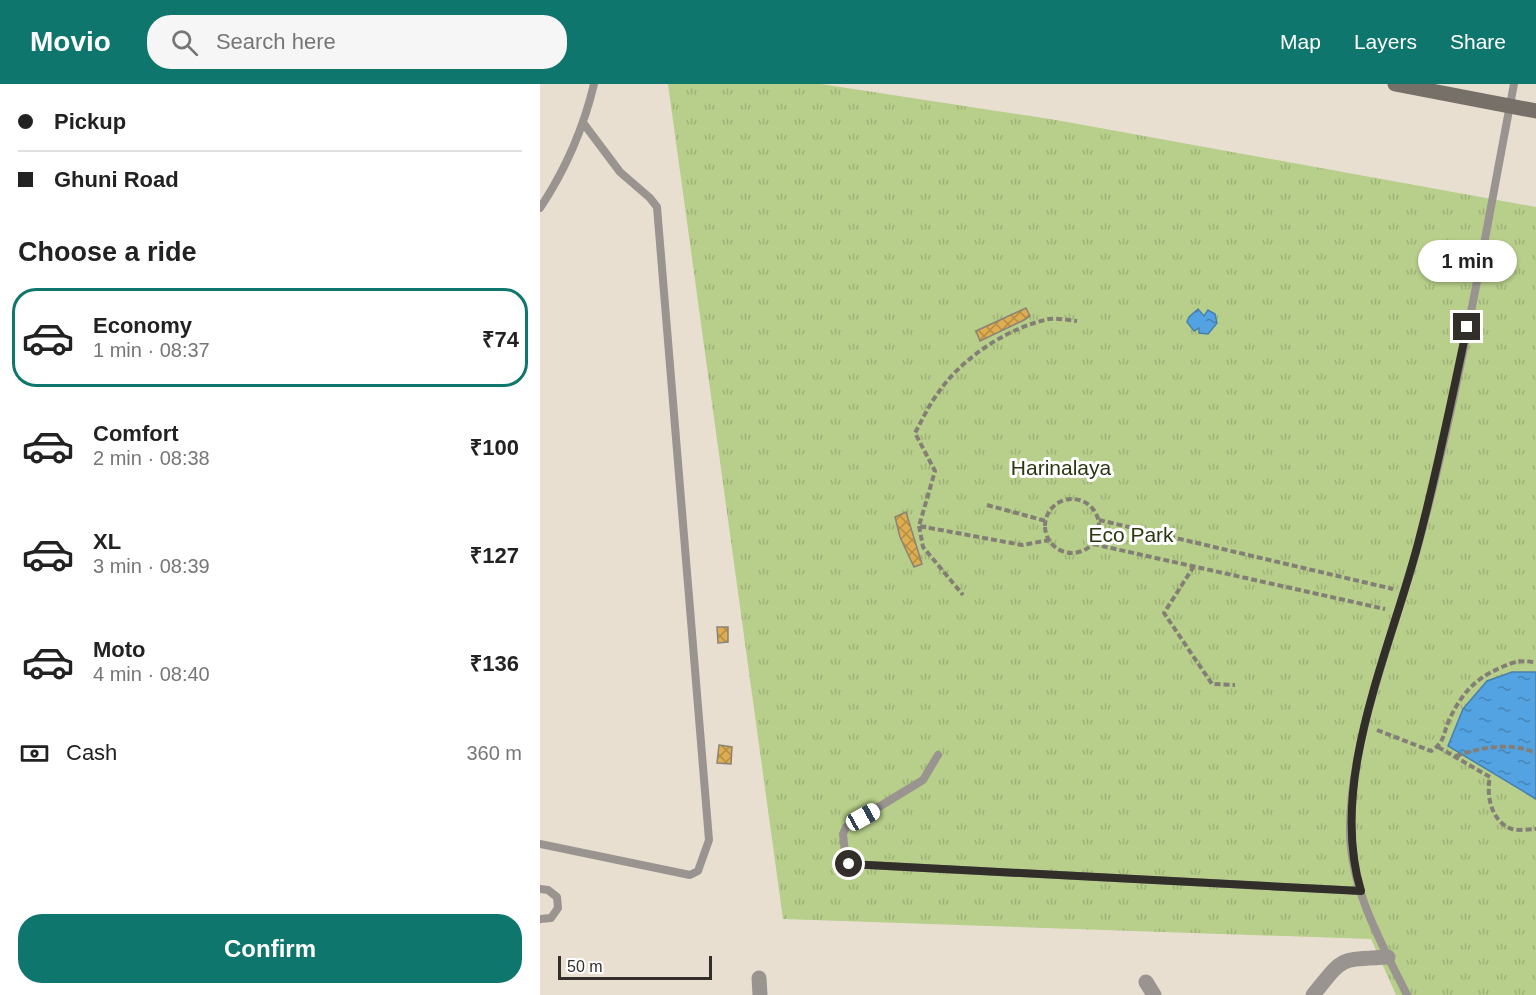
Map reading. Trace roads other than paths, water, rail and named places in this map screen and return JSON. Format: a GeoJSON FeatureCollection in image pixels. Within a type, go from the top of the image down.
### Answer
{"type":"FeatureCollection","features":[{"type":"Feature","properties":{"kind":"street"},"geometry":{"type":"LineString","coordinates":[[1395,84],[1536,111]]}},
{"type":"Feature","properties":{"kind":"street"},"geometry":{"type":"LineString","coordinates":[[1312,995],[1339,963],[1348,959],[1388,957]]}},
{"type":"Feature","properties":{"kind":"street"},"geometry":{"type":"LineString","coordinates":[[759,978],[760,995]]}},
{"type":"Feature","properties":{"kind":"lane"},"geometry":{"type":"LineString","coordinates":[[540,208],[560,179],[585,124],[594,84]]}},
{"type":"Feature","properties":{"kind":"lane"},"geometry":{"type":"LineString","coordinates":[[1407,995],[1371,924],[1353,865],[1350,827],[1354,782],[1365,726],[1420,538],[1444,434],[1494,197],[1514,84]]}},
{"type":"Feature","properties":{"kind":"lane"},"geometry":{"type":"LineString","coordinates":[[540,844],[690,875],[698,871],[709,840],[657,207],[620,172],[585,124]]}},
{"type":"Feature","properties":{"kind":"lane"},"geometry":{"type":"LineString","coordinates":[[938,755],[923,780],[846,827],[843,834],[846,862],[849,864],[1361,891]]}},
{"type":"Feature","properties":{"kind":"lane"},"geometry":{"type":"LineString","coordinates":[[540,889],[548,890],[557,897],[558,908],[551,918],[540,919]]}},
{"type":"Feature","properties":{"kind":"water"},"geometry":{"type":"Polygon","coordinates":[[[1198,309],[1204,316],[1208,310],[1215,314],[1217,323],[1208,334],[1199,333],[1199,328],[1194,331],[1187,322],[1198,309]]]}},
{"type":"Feature","properties":{"kind":"water"},"geometry":{"type":"Polygon","coordinates":[[[1512,672],[1536,672],[1536,799],[1448,746],[1463,709],[1487,681],[1512,672]]]}},
{"type":"Feature","properties":{"kind":"park label","name":"Harinalaya"},"geometry":{"type":"Point","coordinates":[1061,468]}},
{"type":"Feature","properties":{"kind":"park label","name":"Eco Park"},"geometry":{"type":"Point","coordinates":[1131,535]}}]}
